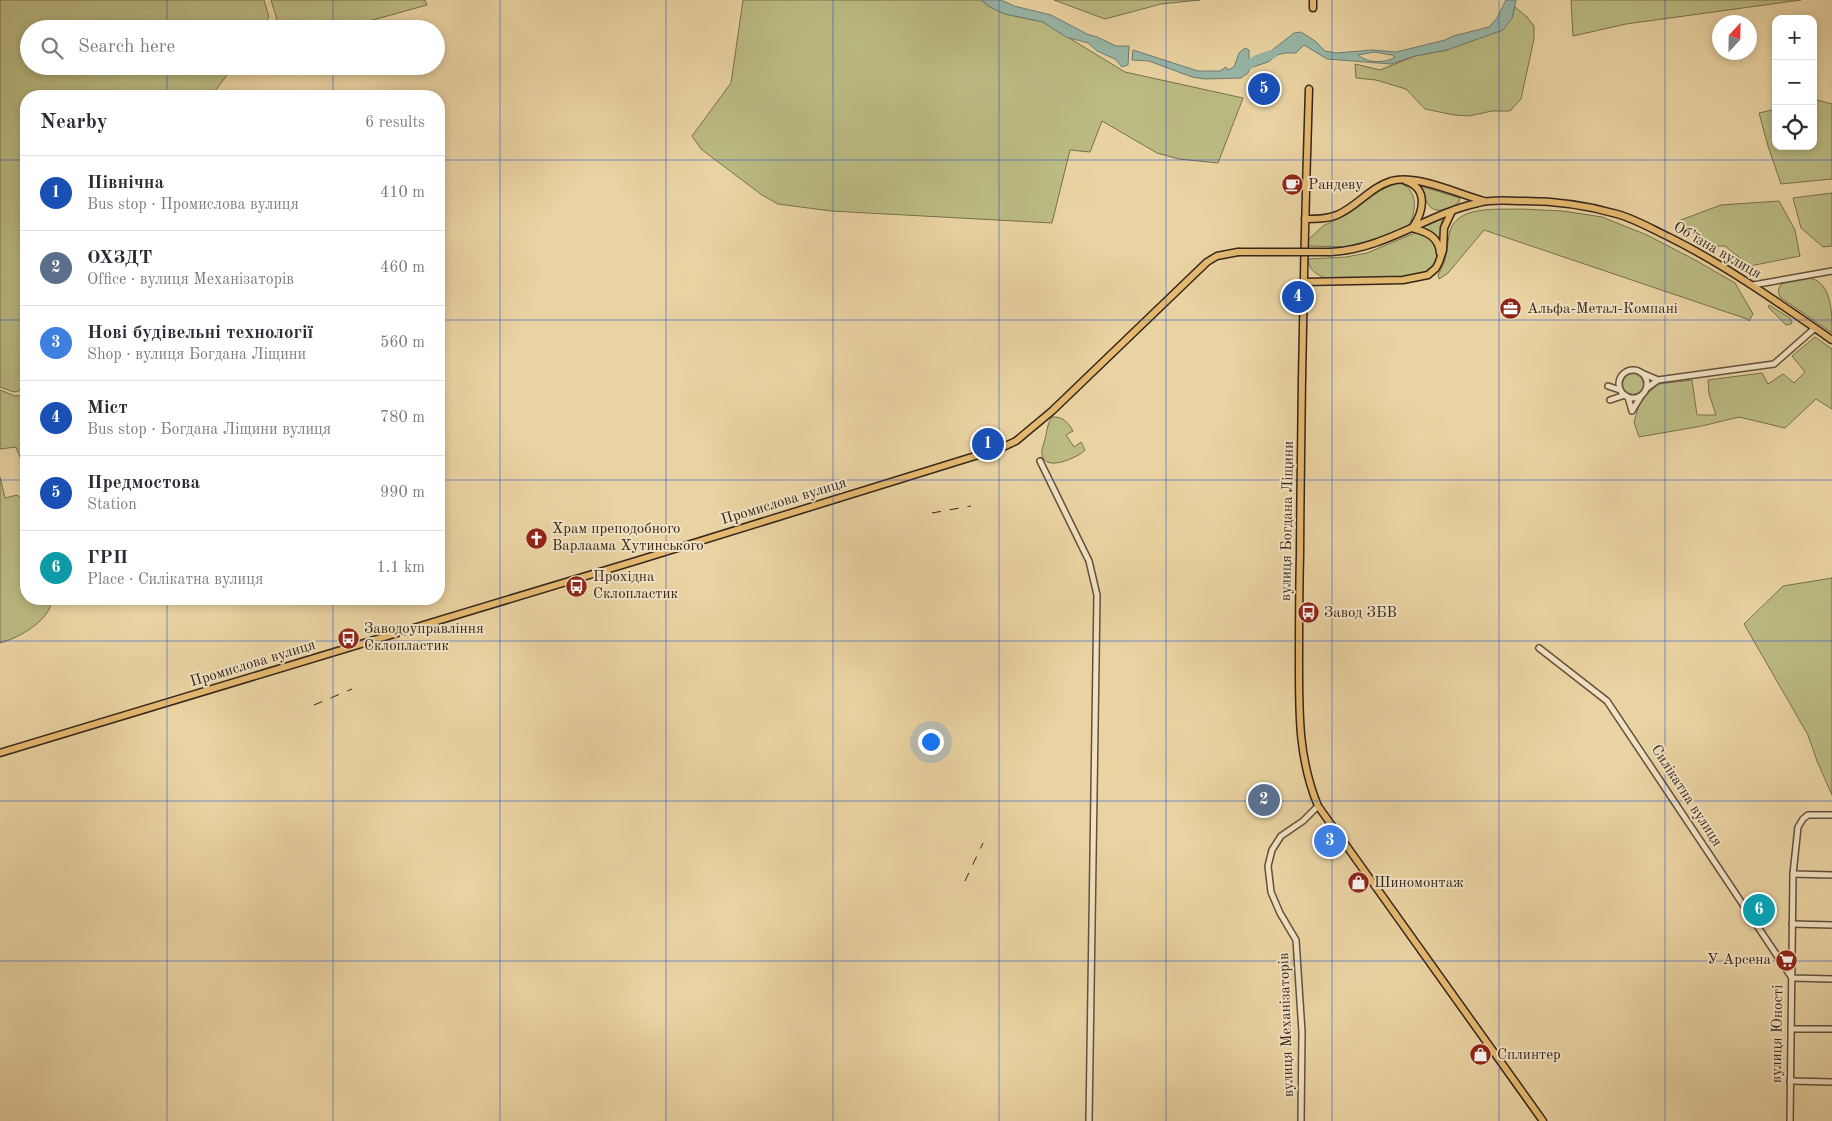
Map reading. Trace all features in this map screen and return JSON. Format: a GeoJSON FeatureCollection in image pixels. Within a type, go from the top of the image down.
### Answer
{"type":"FeatureCollection","features":[{"type":"Feature","properties":{"kind":"main road"},"geometry":{"type":"LineString","coordinates":[[1313,0],[1313,8]]}},
{"type":"Feature","properties":{"kind":"main road"},"geometry":{"type":"LineString","coordinates":[[1309,89],[1305,219],[1337,215],[1382,185],[1392,181],[1403,180],[1425,183],[1485,201]]}},
{"type":"Feature","properties":{"kind":"main road"},"geometry":{"type":"LineString","coordinates":[[1403,180],[1410,182],[1421,196],[1422,209],[1419,218],[1412,228],[1427,232],[1436,239],[1441,256]]}},
{"type":"Feature","properties":{"kind":"main road","name":"Об’їзна вулиця"},"geometry":{"type":"LineString","coordinates":[[1485,201],[1554,202],[1578,205],[1604,210],[1632,220],[1702,254],[1753,285],[1832,340]]}},
{"type":"Feature","properties":{"kind":"main road","name":"Промислова вулиця"},"geometry":{"type":"LineString","coordinates":[[0,752],[632,562],[1001,448],[1016,441],[1052,412],[1207,262],[1222,255],[1238,252],[1351,251],[1369,246],[1452,212],[1485,201]]}},
{"type":"Feature","properties":{"kind":"main road"},"geometry":{"type":"LineString","coordinates":[[1304,282],[1403,280],[1419,278],[1432,272],[1436,268],[1441,256],[1444,244],[1444,228],[1452,212]]}},
{"type":"Feature","properties":{"kind":"main road","name":"вулиця Богдана Ліщини"},"geometry":{"type":"LineString","coordinates":[[1305,219],[1299,708],[1300,737],[1304,764],[1318,806],[1543,1121]]}},
{"type":"Feature","properties":{"kind":"street"},"geometry":{"type":"LineString","coordinates":[[1753,285],[1832,271]]}},
{"type":"Feature","properties":{"kind":"street"},"geometry":{"type":"LineString","coordinates":[[1618,382],[1632,411],[1647,388],[1658,380],[1774,364],[1814,328]]}},
{"type":"Feature","properties":{"kind":"street"},"geometry":{"type":"LineString","coordinates":[[1641,396],[1635,398],[1608,386],[1618,382],[1622,373],[1629,370],[1638,370],[1658,380]]}},
{"type":"Feature","properties":{"kind":"street"},"geometry":{"type":"LineString","coordinates":[[1644,374],[1647,388]]}},
{"type":"Feature","properties":{"kind":"street"},"geometry":{"type":"LineString","coordinates":[[1040,461],[1089,561],[1097,595],[1089,1121]]}},
{"type":"Feature","properties":{"kind":"street","name":"Силікатна вулиця"},"geometry":{"type":"LineString","coordinates":[[1538,648],[1607,701],[1792,978]]}},
{"type":"Feature","properties":{"kind":"street","name":"вулиця Механізаторів"},"geometry":{"type":"LineString","coordinates":[[1301,1121],[1302,1032],[1296,940],[1280,913],[1271,892],[1268,866],[1272,850],[1281,836],[1302,821],[1318,806]]}},
{"type":"Feature","properties":{"kind":"street","name":"вулиця Юності"},"geometry":{"type":"LineString","coordinates":[[1790,1121],[1793,874],[1798,827],[1808,815],[1832,815]]}},
{"type":"Feature","properties":{"kind":"street"},"geometry":{"type":"LineString","coordinates":[[1793,874],[1832,875]]}},
{"type":"Feature","properties":{"kind":"street"},"geometry":{"type":"LineString","coordinates":[[1792,924],[1832,925]]}},
{"type":"Feature","properties":{"kind":"street"},"geometry":{"type":"LineString","coordinates":[[1792,978],[1832,979]]}},
{"type":"Feature","properties":{"kind":"street"},"geometry":{"type":"LineString","coordinates":[[1791,1029],[1832,1029]]}},
{"type":"Feature","properties":{"kind":"street"},"geometry":{"type":"LineString","coordinates":[[1790,1081],[1832,1082]]}},
{"type":"Feature","properties":{"kind":"green space"},"geometry":{"type":"Polygon","coordinates":[[[0,0],[264,0],[269,17],[267,20],[20,20],[20,75],[227,75],[216,90],[20,90],[20,390],[14,392],[0,387],[0,0]]]}},
{"type":"Feature","properties":{"kind":"green space"},"geometry":{"type":"Polygon","coordinates":[[[271,0],[425,0],[427,5],[373,20],[277,20],[271,0]]]}},
{"type":"Feature","properties":{"kind":"green space"},"geometry":{"type":"Polygon","coordinates":[[[743,0],[981,0],[990,7],[1005,14],[1043,22],[1125,72],[1243,98],[1218,163],[1179,159],[1157,153],[1102,121],[1090,152],[1070,150],[1052,223],[831,211],[778,204],[762,195],[701,149],[692,136],[731,83],[743,0]]]}},
{"type":"Feature","properties":{"kind":"green space"},"geometry":{"type":"Polygon","coordinates":[[[1054,0],[1200,0],[1161,4],[1105,19],[1054,0]]]}},
{"type":"Feature","properties":{"kind":"green space"},"geometry":{"type":"Polygon","coordinates":[[[1571,0],[1801,0],[1626,24],[1573,36],[1571,0]]]}},
{"type":"Feature","properties":{"kind":"green space"},"geometry":{"type":"Polygon","coordinates":[[[1515,7],[1534,26],[1534,39],[1521,99],[1510,111],[1492,111],[1469,116],[1425,109],[1406,89],[1376,80],[1356,78],[1355,64],[1380,70],[1415,56],[1447,50],[1512,18],[1515,7]]]}},
{"type":"Feature","properties":{"kind":"green space"},"geometry":{"type":"Polygon","coordinates":[[[1817,100],[1832,104],[1832,179],[1781,184],[1759,113],[1772,110],[1772,150],[1817,150],[1817,100]]]}},
{"type":"Feature","properties":{"kind":"green space"},"geometry":{"type":"Polygon","coordinates":[[[1399,183],[1410,190],[1413,195],[1414,207],[1409,225],[1375,241],[1350,247],[1307,246],[1309,239],[1323,226],[1339,218],[1379,190],[1399,183]]]}},
{"type":"Feature","properties":{"kind":"green space"},"geometry":{"type":"Polygon","coordinates":[[[1420,186],[1460,198],[1459,202],[1445,209],[1435,210],[1428,204],[1420,186]]]}},
{"type":"Feature","properties":{"kind":"green space"},"geometry":{"type":"Polygon","coordinates":[[[1832,193],[1832,246],[1823,247],[1801,228],[1793,198],[1832,193]]]}},
{"type":"Feature","properties":{"kind":"green space"},"geometry":{"type":"Polygon","coordinates":[[[1779,201],[1795,230],[1800,256],[1750,266],[1725,246],[1707,246],[1678,221],[1721,205],[1779,201]]]}},
{"type":"Feature","properties":{"kind":"green space"},"geometry":{"type":"Polygon","coordinates":[[[1490,209],[1563,211],[1602,217],[1647,235],[1735,283],[1753,314],[1749,321],[1484,230],[1448,273],[1439,279],[1438,275],[1445,260],[1449,235],[1453,225],[1459,218],[1468,213],[1490,209]]]}},
{"type":"Feature","properties":{"kind":"green space"},"geometry":{"type":"Polygon","coordinates":[[[1442,218],[1441,245],[1436,235],[1422,227],[1442,218]]]}},
{"type":"Feature","properties":{"kind":"green space"},"geometry":{"type":"Polygon","coordinates":[[[1415,233],[1423,234],[1433,240],[1435,244],[1437,250],[1436,264],[1430,272],[1404,279],[1325,278],[1314,271],[1309,263],[1308,259],[1346,257],[1367,253],[1415,233]]]}},
{"type":"Feature","properties":{"kind":"green space"},"geometry":{"type":"Polygon","coordinates":[[[1810,278],[1817,281],[1827,292],[1832,316],[1832,333],[1780,297],[1778,291],[1783,284],[1793,280],[1810,278]]]}},
{"type":"Feature","properties":{"kind":"green space"},"geometry":{"type":"Polygon","coordinates":[[[1769,305],[1790,318],[1791,324],[1786,325],[1768,307],[1769,305]]]}},
{"type":"Feature","properties":{"kind":"green space"},"geometry":{"type":"Polygon","coordinates":[[[1815,337],[1832,349],[1832,409],[1816,399],[1785,428],[1739,417],[1702,426],[1639,437],[1634,422],[1639,405],[1649,392],[1659,384],[1692,380],[1697,415],[1716,415],[1709,394],[1708,380],[1762,373],[1768,384],[1783,374],[1794,383],[1805,372],[1792,356],[1815,337]]]}},
{"type":"Feature","properties":{"kind":"green space"},"geometry":{"type":"Polygon","coordinates":[[[1633,373],[1641,376],[1644,384],[1641,392],[1633,395],[1625,392],[1622,384],[1625,376],[1633,373]]]}},
{"type":"Feature","properties":{"kind":"green space"},"geometry":{"type":"Polygon","coordinates":[[[0,390],[15,396],[20,396],[20,457],[16,447],[0,449],[0,390]]]}},
{"type":"Feature","properties":{"kind":"green space"},"geometry":{"type":"Polygon","coordinates":[[[1052,417],[1067,422],[1073,431],[1066,435],[1074,447],[1081,442],[1085,450],[1083,452],[1061,462],[1049,463],[1045,460],[1042,455],[1042,449],[1052,417]]]}},
{"type":"Feature","properties":{"kind":"green space"},"geometry":{"type":"Polygon","coordinates":[[[0,477],[5,498],[17,495],[20,498],[20,605],[50,605],[46,614],[33,627],[8,641],[0,643],[0,477]]]}},
{"type":"Feature","properties":{"kind":"green space"},"geometry":{"type":"Polygon","coordinates":[[[1832,578],[1832,795],[1808,735],[1744,624],[1783,586],[1832,578]]]}},
{"type":"Feature","properties":{"kind":"shaded area"},"geometry":{"type":"Polygon","coordinates":[[[981,0],[1001,0],[1014,6],[1051,15],[1087,34],[1116,46],[1129,46],[1128,65],[1122,67],[1115,59],[1097,51],[1088,43],[1066,37],[1043,22],[1005,14],[990,7],[981,0]]]}},
{"type":"Feature","properties":{"kind":"shaded area"},"geometry":{"type":"Polygon","coordinates":[[[1506,0],[1516,0],[1512,18],[1503,30],[1447,50],[1415,56],[1391,64],[1327,59],[1304,45],[1296,53],[1277,55],[1268,62],[1250,68],[1248,73],[1241,78],[1205,79],[1192,77],[1149,61],[1132,60],[1133,50],[1198,71],[1220,71],[1226,67],[1228,70],[1234,67],[1239,53],[1245,48],[1249,50],[1249,60],[1258,61],[1294,33],[1301,32],[1315,41],[1325,51],[1336,53],[1372,50],[1396,52],[1489,27],[1497,18],[1506,0]],[[1374,52],[1358,55],[1366,60],[1376,62],[1386,61],[1395,57],[1374,52]]]}},
{"type":"Feature","properties":{"kind":"waterway"},"geometry":{"type":"LineString","coordinates":[[1244,67],[1258,59],[1273,54]]}},
{"type":"Feature","properties":{"kind":"railway"},"geometry":{"type":"LineString","coordinates":[[932,513],[971,506]]}},
{"type":"Feature","properties":{"kind":"railway"},"geometry":{"type":"LineString","coordinates":[[314,705],[352,689]]}},
{"type":"Feature","properties":{"kind":"railway"},"geometry":{"type":"LineString","coordinates":[[965,881],[983,843]]}},
{"type":"Feature","properties":{"kind":"place","name":"Предмостова"},"geometry":{"type":"Point","coordinates":[1264,89]}},
{"type":"Feature","properties":{"kind":"place","name":"Рандеву"},"geometry":{"type":"Point","coordinates":[1292,185]}},
{"type":"Feature","properties":{"kind":"place","name":"Міст"},"geometry":{"type":"Point","coordinates":[1298,297]}},
{"type":"Feature","properties":{"kind":"place","name":"Альфа-Метал-Компані"},"geometry":{"type":"Point","coordinates":[1511,309]}},
{"type":"Feature","properties":{"kind":"place","name":"Північна"},"geometry":{"type":"Point","coordinates":[988,444]}},
{"type":"Feature","properties":{"kind":"place","name":"Храм преподобного Варлаама Хутинського"},"geometry":{"type":"Point","coordinates":[536,538]}},
{"type":"Feature","properties":{"kind":"place","name":"Прохідна Склопластик"},"geometry":{"type":"Point","coordinates":[577,586]}},
{"type":"Feature","properties":{"kind":"place","name":"Завод ЗБВ"},"geometry":{"type":"Point","coordinates":[1308,613]}},
{"type":"Feature","properties":{"kind":"place","name":"Заводоуправління Склопластик"},"geometry":{"type":"Point","coordinates":[348,638]}},
{"type":"Feature","properties":{"kind":"place","name":"ОХЗДТ"},"geometry":{"type":"Point","coordinates":[1264,800]}},
{"type":"Feature","properties":{"kind":"place","name":"Нові будівельні технології"},"geometry":{"type":"Point","coordinates":[1330,841]}},
{"type":"Feature","properties":{"kind":"place","name":"Шиномонтаж"},"geometry":{"type":"Point","coordinates":[1358,883]}},
{"type":"Feature","properties":{"kind":"place","name":"ГРП"},"geometry":{"type":"Point","coordinates":[1759,910]}},
{"type":"Feature","properties":{"kind":"place","name":"У Арсена"},"geometry":{"type":"Point","coordinates":[1787,960]}},
{"type":"Feature","properties":{"kind":"place","name":"Сплинтер"},"geometry":{"type":"Point","coordinates":[1481,1055]}}]}
